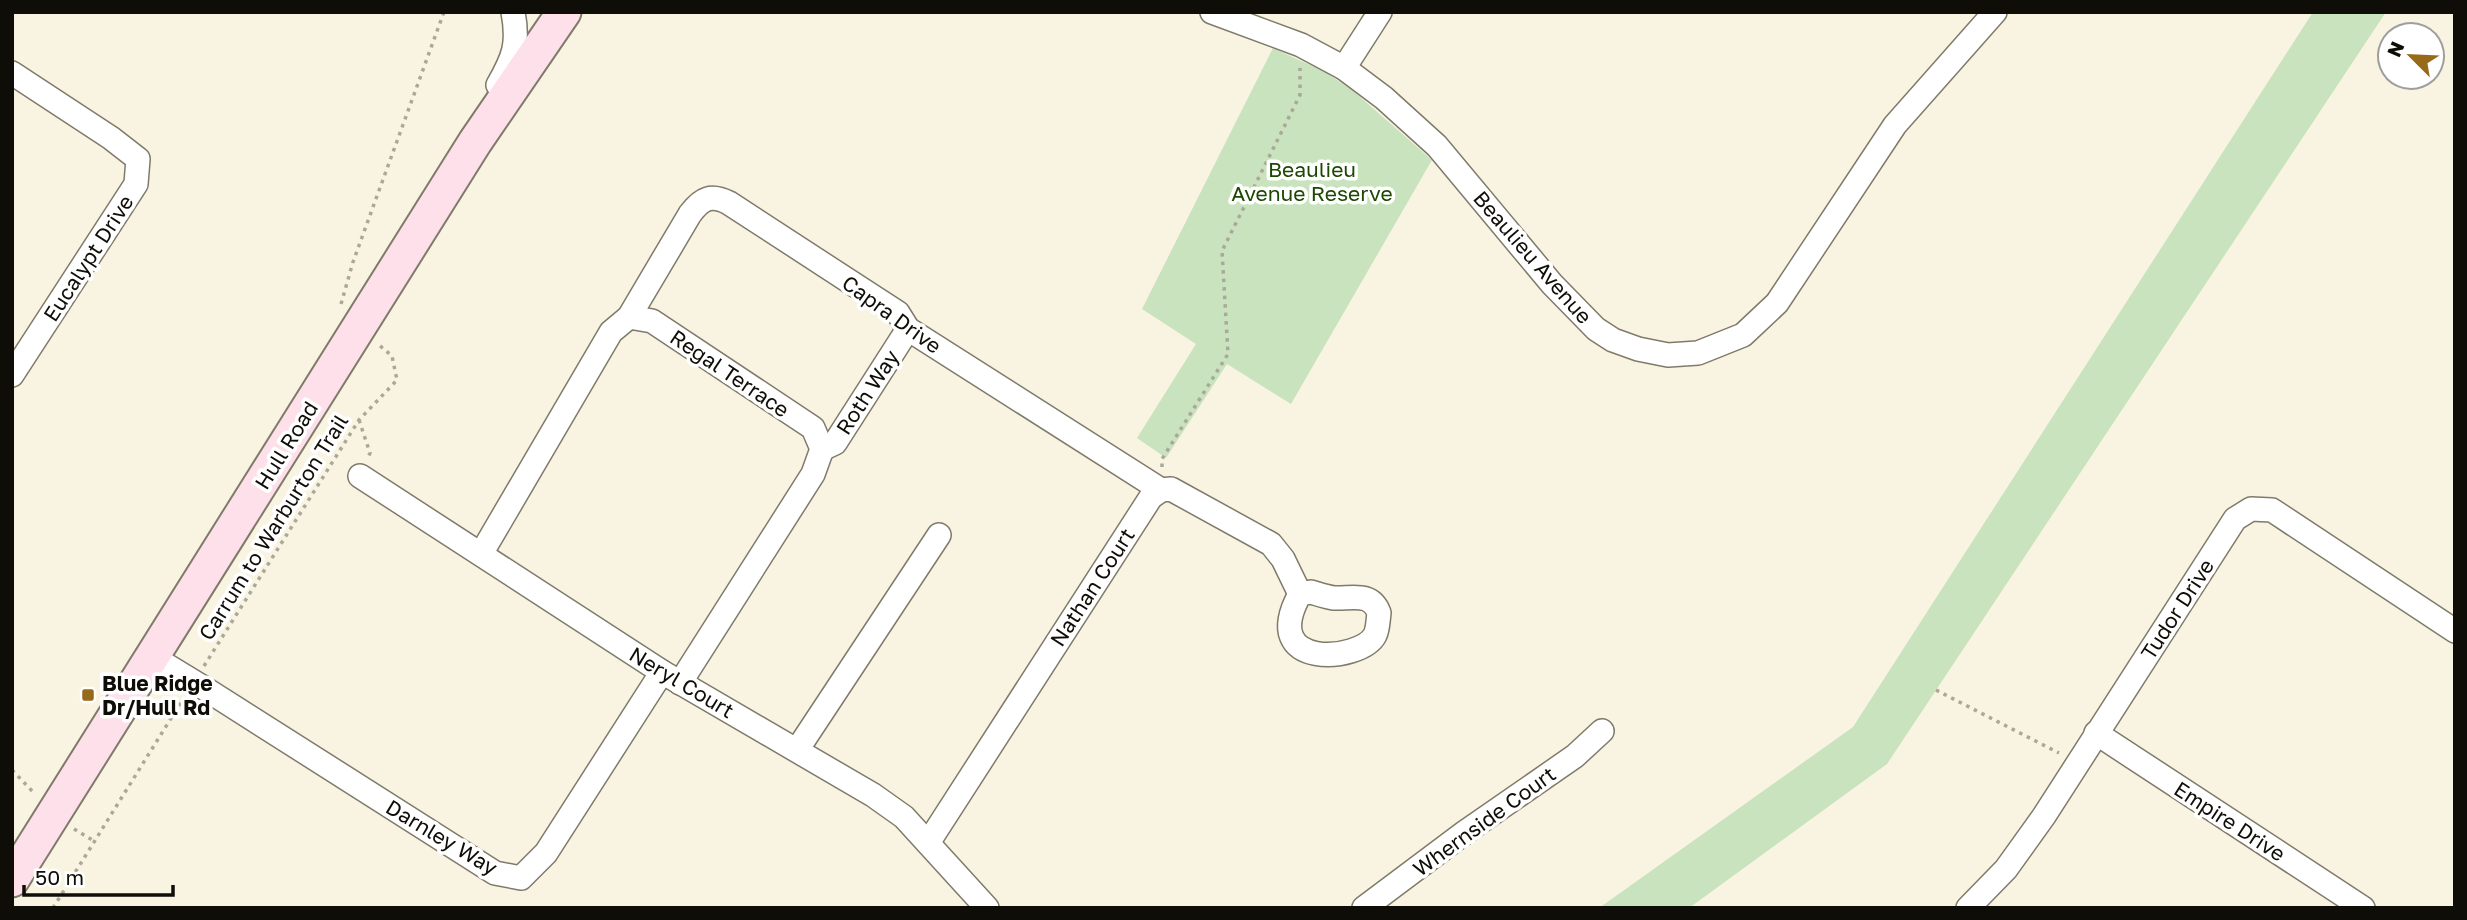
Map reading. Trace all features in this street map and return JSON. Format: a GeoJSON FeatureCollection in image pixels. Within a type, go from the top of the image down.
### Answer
{"type":"FeatureCollection","features":[{"type":"Feature","properties":{"kind":"main road","name":"Hull Road"},"geometry":{"type":"LineString","coordinates":[[12,880],[475,142],[564,12]]}},
{"type":"Feature","properties":{"kind":"street"},"geometry":{"type":"LineString","coordinates":[[475,142],[483,111],[508,69],[515,50],[517,34],[513,12]]}},
{"type":"Feature","properties":{"kind":"street","name":"Beaulieu Avenue"},"geometry":{"type":"LineString","coordinates":[[1212,12],[1301,45],[1344,68],[1384,98],[1437,146],[1552,284],[1596,329],[1613,340],[1638,349],[1668,355],[1698,353],[1743,335],[1777,303],[1895,125],[1995,12]]}},
{"type":"Feature","properties":{"kind":"street"},"geometry":{"type":"LineString","coordinates":[[1344,68],[1380,12]]}},
{"type":"Feature","properties":{"kind":"street","name":"Eucalypt Drive"},"geometry":{"type":"LineString","coordinates":[[12,73],[111,138],[138,159],[136,184],[12,376]]}},
{"type":"Feature","properties":{"kind":"street","name":"Capra Drive"},"geometry":{"type":"LineString","coordinates":[[629,317],[690,214],[698,203],[706,198],[716,197],[898,313],[908,329],[1161,490]]}},
{"type":"Feature","properties":{"kind":"street"},"geometry":{"type":"LineString","coordinates":[[481,554],[611,332],[629,317]]}},
{"type":"Feature","properties":{"kind":"street","name":"Regal Terrace"},"geometry":{"type":"LineString","coordinates":[[629,317],[652,321],[813,428],[822,450]]}},
{"type":"Feature","properties":{"kind":"street","name":"Roth Way"},"geometry":{"type":"LineString","coordinates":[[822,450],[835,443],[908,329]]}},
{"type":"Feature","properties":{"kind":"street"},"geometry":{"type":"LineString","coordinates":[[671,677],[813,474],[822,450]]}},
{"type":"Feature","properties":{"kind":"street","name":"Neryl Court"},"geometry":{"type":"LineString","coordinates":[[360,476],[671,677],[873,795],[904,817],[987,908]]}},
{"type":"Feature","properties":{"kind":"street"},"geometry":{"type":"LineString","coordinates":[[1161,490],[1171,489],[1183,494],[1271,544],[1283,559],[1300,594]]}},
{"type":"Feature","properties":{"kind":"street","name":"Nathan Court"},"geometry":{"type":"LineString","coordinates":[[928,843],[1140,511],[1151,497],[1161,490]]}},
{"type":"Feature","properties":{"kind":"street","name":"Tudor Drive"},"geometry":{"type":"LineString","coordinates":[[1968,908],[2006,869],[2044,816],[2235,519],[2251,509],[2272,510],[2455,631]]}},
{"type":"Feature","properties":{"kind":"street"},"geometry":{"type":"LineString","coordinates":[[797,750],[939,536]]}},
{"type":"Feature","properties":{"kind":"street","name":"Darnley Way"},"geometry":{"type":"LineString","coordinates":[[153,657],[495,873],[521,878],[546,853],[671,677]]}},
{"type":"Feature","properties":{"kind":"street","name":"Whernside Court"},"geometry":{"type":"LineString","coordinates":[[1364,908],[1464,833],[1575,756],[1602,731]]}},
{"type":"Feature","properties":{"kind":"street","name":"Empire Drive"},"geometry":{"type":"LineString","coordinates":[[2096,733],[2363,908]]}},
{"type":"Feature","properties":{"kind":"path","name":"Carrum to Warburton Trail"},"geometry":{"type":"LineString","coordinates":[[53,908],[359,420],[397,380],[392,356],[339,321],[342,295],[444,12]]}},
{"type":"Feature","properties":{"kind":"path"},"geometry":{"type":"LineString","coordinates":[[1161,490],[1162,459],[1228,354],[1222,251],[1300,95],[1301,45]]}},
{"type":"Feature","properties":{"kind":"path"},"geometry":{"type":"LineString","coordinates":[[359,420],[370,453],[360,476]]}},
{"type":"Feature","properties":{"kind":"path"},"geometry":{"type":"LineString","coordinates":[[1936,690],[2077,763]]}},
{"type":"Feature","properties":{"kind":"path"},"geometry":{"type":"LineString","coordinates":[[12,770],[52,816]]}},
{"type":"Feature","properties":{"kind":"green space"},"geometry":{"type":"Polygon","coordinates":[[[2313,12],[2386,12],[2380,21],[2376,21],[2376,27],[1887,764],[1689,908],[1599,908],[1853,727],[2313,12]]]}},
{"type":"Feature","properties":{"kind":"green space","name":"Beaulieu Avenue Reserve"},"geometry":{"type":"Polygon","coordinates":[[[1273,48],[1325,72],[1351,89],[1432,160],[1291,404],[1227,364],[1166,458],[1137,438],[1196,344],[1142,309],[1273,48]]]}},
{"type":"Feature","properties":{"kind":"place","name":"Blue Ridge Dr/Hull Rd"},"geometry":{"type":"Point","coordinates":[88,695]}}]}
